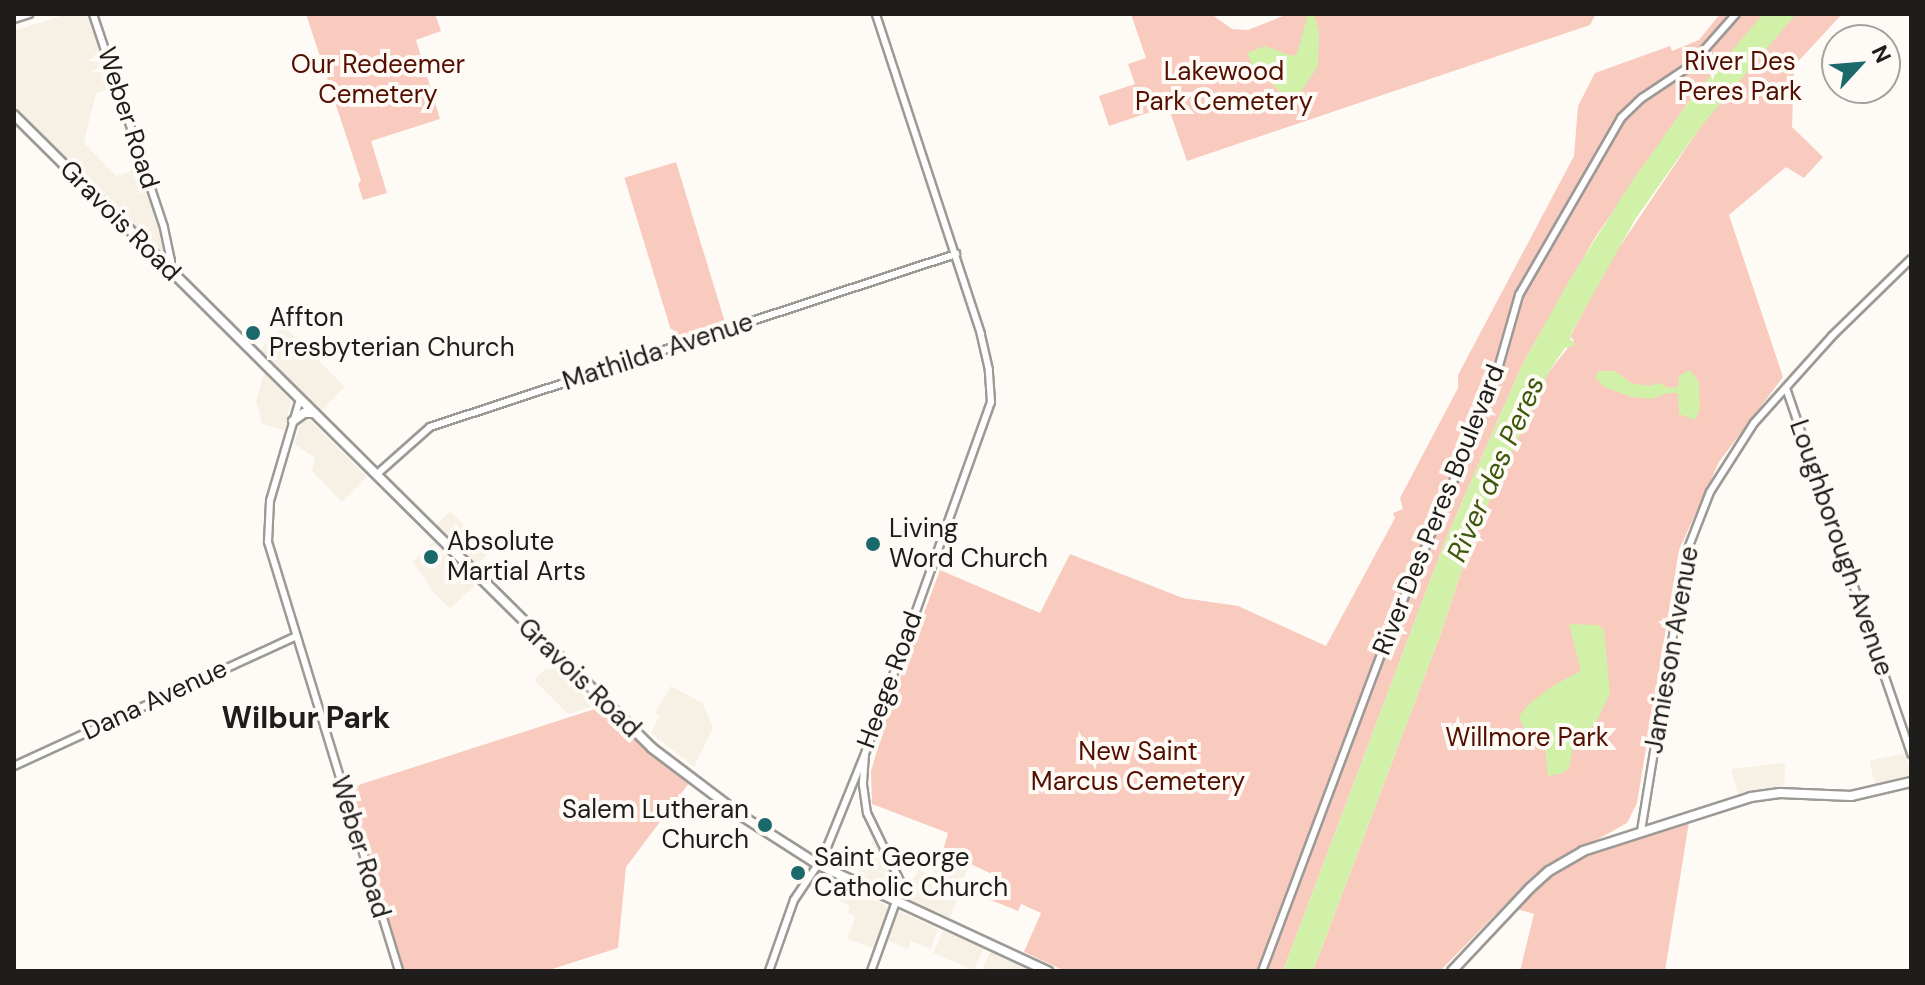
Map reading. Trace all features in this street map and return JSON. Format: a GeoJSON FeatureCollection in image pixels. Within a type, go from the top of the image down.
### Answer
{"type":"FeatureCollection","features":[{"type":"Feature","properties":{"kind":"main road","name":"Gravois Road"},"geometry":{"type":"LineString","coordinates":[[14,115],[652,748],[735,812],[818,865],[896,904],[1048,971]]}},
{"type":"Feature","properties":{"kind":"main road"},"geometry":{"type":"LineString","coordinates":[[293,421],[304,413],[314,413]]}},
{"type":"Feature","properties":{"kind":"main road"},"geometry":{"type":"LineString","coordinates":[[1452,971],[1549,871],[1583,851],[1762,795],[1851,796],[1911,782]]}},
{"type":"Feature","properties":{"kind":"street"},"geometry":{"type":"LineString","coordinates":[[14,19],[29,14]]}},
{"type":"Feature","properties":{"kind":"street","name":"Weber Road"},"geometry":{"type":"LineString","coordinates":[[93,14],[163,227],[171,261],[168,269]]}},
{"type":"Feature","properties":{"kind":"street","name":"Heege Road"},"geometry":{"type":"LineString","coordinates":[[769,971],[794,900],[818,865],[866,751],[991,402],[985,347],[876,14]]}},
{"type":"Feature","properties":{"kind":"street","name":"River Des Peres Boulevard"},"geometry":{"type":"LineString","coordinates":[[1262,971],[1390,631],[1492,390],[1519,295],[1621,118],[1642,98],[1690,66],[1736,14]]}},
{"type":"Feature","properties":{"kind":"street","name":"Mathilda Avenue"},"geometry":{"type":"LineString","coordinates":[[376,475],[430,427],[956,254]]}},
{"type":"Feature","properties":{"kind":"street","name":"Jamieson Avenue"},"geometry":{"type":"LineString","coordinates":[[1641,831],[1687,551],[1710,492],[1754,423],[1832,336],[1911,259]]}},
{"type":"Feature","properties":{"kind":"street","name":"Loughborough Avenue"},"geometry":{"type":"LineString","coordinates":[[1786,388],[1911,754]]}},
{"type":"Feature","properties":{"kind":"street","name":"Weber Road"},"geometry":{"type":"LineString","coordinates":[[300,399],[267,524],[271,556],[399,971]]}},
{"type":"Feature","properties":{"kind":"street","name":"Dana Avenue"},"geometry":{"type":"LineString","coordinates":[[14,766],[296,636]]}},
{"type":"Feature","properties":{"kind":"street"},"geometry":{"type":"LineString","coordinates":[[866,751],[865,805],[872,828],[901,878],[896,904],[871,971]]}},
{"type":"Feature","properties":{"kind":"shaded area"},"geometry":{"type":"Polygon","coordinates":[[[67,14],[89,14],[112,88],[96,93],[84,143],[116,176],[129,172],[138,162],[165,250],[159,251],[14,105],[14,31],[67,14]]]}},
{"type":"Feature","properties":{"kind":"shaded area"},"geometry":{"type":"Polygon","coordinates":[[[284,326],[345,387],[321,410],[261,349],[284,326]]]}},
{"type":"Feature","properties":{"kind":"shaded area"},"geometry":{"type":"Polygon","coordinates":[[[264,373],[291,401],[284,430],[262,424],[256,401],[264,373]]]}},
{"type":"Feature","properties":{"kind":"shaded area"},"geometry":{"type":"Polygon","coordinates":[[[309,419],[367,477],[342,502],[312,471],[315,458],[294,444],[301,422],[309,419]]]}},
{"type":"Feature","properties":{"kind":"shaded area"},"geometry":{"type":"Polygon","coordinates":[[[450,511],[491,551],[475,567],[434,528],[450,511]]]}},
{"type":"Feature","properties":{"kind":"shaded area"},"geometry":{"type":"Polygon","coordinates":[[[433,542],[475,585],[450,609],[434,593],[413,562],[433,542]]]}},
{"type":"Feature","properties":{"kind":"shaded area"},"geometry":{"type":"Polygon","coordinates":[[[552,662],[594,706],[568,714],[534,680],[552,662]]]}},
{"type":"Feature","properties":{"kind":"shaded area"},"geometry":{"type":"Polygon","coordinates":[[[671,686],[703,703],[713,728],[694,767],[651,733],[659,716],[655,713],[671,686]]]}},
{"type":"Feature","properties":{"kind":"shaded area"},"geometry":{"type":"Polygon","coordinates":[[[1906,753],[1911,776],[1875,784],[1870,761],[1906,753]]]}},
{"type":"Feature","properties":{"kind":"shaded area"},"geometry":{"type":"Polygon","coordinates":[[[1785,765],[1784,788],[1738,794],[1731,769],[1785,765]]]}},
{"type":"Feature","properties":{"kind":"shaded area"},"geometry":{"type":"Polygon","coordinates":[[[873,840],[896,878],[898,886],[894,894],[856,875],[873,840]]]}},
{"type":"Feature","properties":{"kind":"shaded area"},"geometry":{"type":"Polygon","coordinates":[[[940,854],[968,867],[950,918],[908,899],[905,889],[919,870],[933,875],[940,854]]]}},
{"type":"Feature","properties":{"kind":"shaded area"},"geometry":{"type":"Polygon","coordinates":[[[836,881],[889,907],[876,949],[847,939],[855,917],[848,913],[850,906],[830,896],[836,881]]]}},
{"type":"Feature","properties":{"kind":"shaded area"},"geometry":{"type":"Polygon","coordinates":[[[899,911],[938,929],[931,949],[911,941],[908,949],[885,939],[899,911]]]}},
{"type":"Feature","properties":{"kind":"shaded area"},"geometry":{"type":"Polygon","coordinates":[[[943,931],[984,948],[974,970],[934,953],[943,931]]]}},
{"type":"Feature","properties":{"kind":"shaded area"},"geometry":{"type":"Polygon","coordinates":[[[990,952],[1032,970],[1032,971],[982,971],[990,952]]]}},
{"type":"Feature","properties":{"kind":"green space","name":"Our Redeemer Cemetery"},"geometry":{"type":"Polygon","coordinates":[[[306,14],[435,14],[441,31],[416,40],[440,119],[371,141],[387,193],[363,200],[358,184],[361,181],[306,14]]]}},
{"type":"Feature","properties":{"kind":"green space","name":"Lakewood Park Cemetery"},"geometry":{"type":"Polygon","coordinates":[[[1131,14],[1211,14],[1232,29],[1248,30],[1288,14],[1596,14],[1590,25],[1187,161],[1168,106],[1109,126],[1099,96],[1135,84],[1128,64],[1146,58],[1131,14]]]}},
{"type":"Feature","properties":{"kind":"green space"},"geometry":{"type":"Polygon","coordinates":[[[1720,14],[1842,14],[1833,24],[1821,24],[1821,37],[1794,66],[1792,127],[1823,157],[1804,178],[1786,167],[1729,215],[1783,377],[1719,462],[1679,550],[1637,803],[1627,823],[1535,874],[1440,971],[1313,971],[1441,633],[1473,536],[1548,373],[1574,340],[1570,337],[1606,267],[1699,129],[1689,101],[1596,236],[1523,363],[1445,541],[1283,971],[1065,971],[1024,952],[1041,913],[1021,904],[1018,911],[986,898],[994,875],[943,851],[948,833],[872,804],[871,771],[891,703],[940,570],[1040,613],[1070,554],[1183,598],[1238,606],[1326,646],[1395,518],[1393,513],[1403,509],[1400,498],[1458,388],[1458,375],[1574,156],[1578,106],[1595,73],[1670,46],[1672,51],[1699,40],[1720,14]]]}},
{"type":"Feature","properties":{"kind":"green space"},"geometry":{"type":"Polygon","coordinates":[[[676,162],[727,327],[675,343],[624,178],[676,162]]]}},
{"type":"Feature","properties":{"kind":"green space"},"geometry":{"type":"Polygon","coordinates":[[[601,707],[689,783],[626,867],[618,948],[546,971],[404,971],[346,789],[601,707]]]}},
{"type":"Feature","properties":{"kind":"green space"},"geometry":{"type":"Polygon","coordinates":[[[1689,822],[1665,971],[1520,971],[1534,914],[1517,909],[1537,887],[1586,855],[1689,822]]]}},
{"type":"Feature","properties":{"kind":"water"},"geometry":{"type":"Polygon","coordinates":[[[1308,14],[1314,14],[1319,32],[1318,66],[1300,93],[1285,96],[1253,67],[1247,53],[1265,46],[1292,56],[1297,54],[1308,14]]]}},
{"type":"Feature","properties":{"kind":"water","name":"River des Peres"},"geometry":{"type":"Polygon","coordinates":[[[1763,14],[1796,14],[1699,129],[1636,218],[1572,332],[1570,339],[1576,345],[1565,348],[1548,373],[1473,536],[1441,633],[1313,971],[1283,971],[1445,541],[1523,363],[1569,281],[1630,184],[1690,100],[1763,14]]]}},
{"type":"Feature","properties":{"kind":"water"},"geometry":{"type":"Polygon","coordinates":[[[1690,370],[1699,382],[1700,410],[1695,420],[1679,414],[1678,393],[1651,399],[1632,397],[1604,387],[1595,377],[1599,371],[1615,371],[1631,383],[1649,386],[1661,383],[1668,388],[1678,387],[1679,376],[1690,370]]]}},
{"type":"Feature","properties":{"kind":"water"},"geometry":{"type":"Polygon","coordinates":[[[1569,624],[1598,625],[1604,630],[1610,693],[1596,723],[1575,740],[1569,768],[1563,773],[1548,776],[1545,749],[1529,743],[1519,716],[1530,703],[1554,685],[1581,671],[1569,624]]]}},
{"type":"Feature","properties":{"kind":"place","name":"Affton Presbyterian Church"},"geometry":{"type":"Point","coordinates":[253,333]}},
{"type":"Feature","properties":{"kind":"place","name":"Living Word Church"},"geometry":{"type":"Point","coordinates":[873,544]}},
{"type":"Feature","properties":{"kind":"place","name":"Absolute Martial Arts"},"geometry":{"type":"Point","coordinates":[431,557]}},
{"type":"Feature","properties":{"kind":"place","name":"Salem Lutheran Church"},"geometry":{"type":"Point","coordinates":[765,825]}},
{"type":"Feature","properties":{"kind":"place","name":"Saint George Catholic Church"},"geometry":{"type":"Point","coordinates":[798,873]}},
{"type":"Feature","properties":{"kind":"district","name":"Wilbur Park"},"geometry":{"type":"Point","coordinates":[306,718]}},
{"type":"Feature","properties":{"kind":"park label","name":"River Des Peres Park"},"geometry":{"type":"Point","coordinates":[1740,77]}},
{"type":"Feature","properties":{"kind":"park label","name":"Willmore Park"},"geometry":{"type":"Point","coordinates":[1527,738]}},
{"type":"Feature","properties":{"kind":"park label","name":"New Saint Marcus Cemetery"},"geometry":{"type":"Point","coordinates":[1138,767]}}]}
